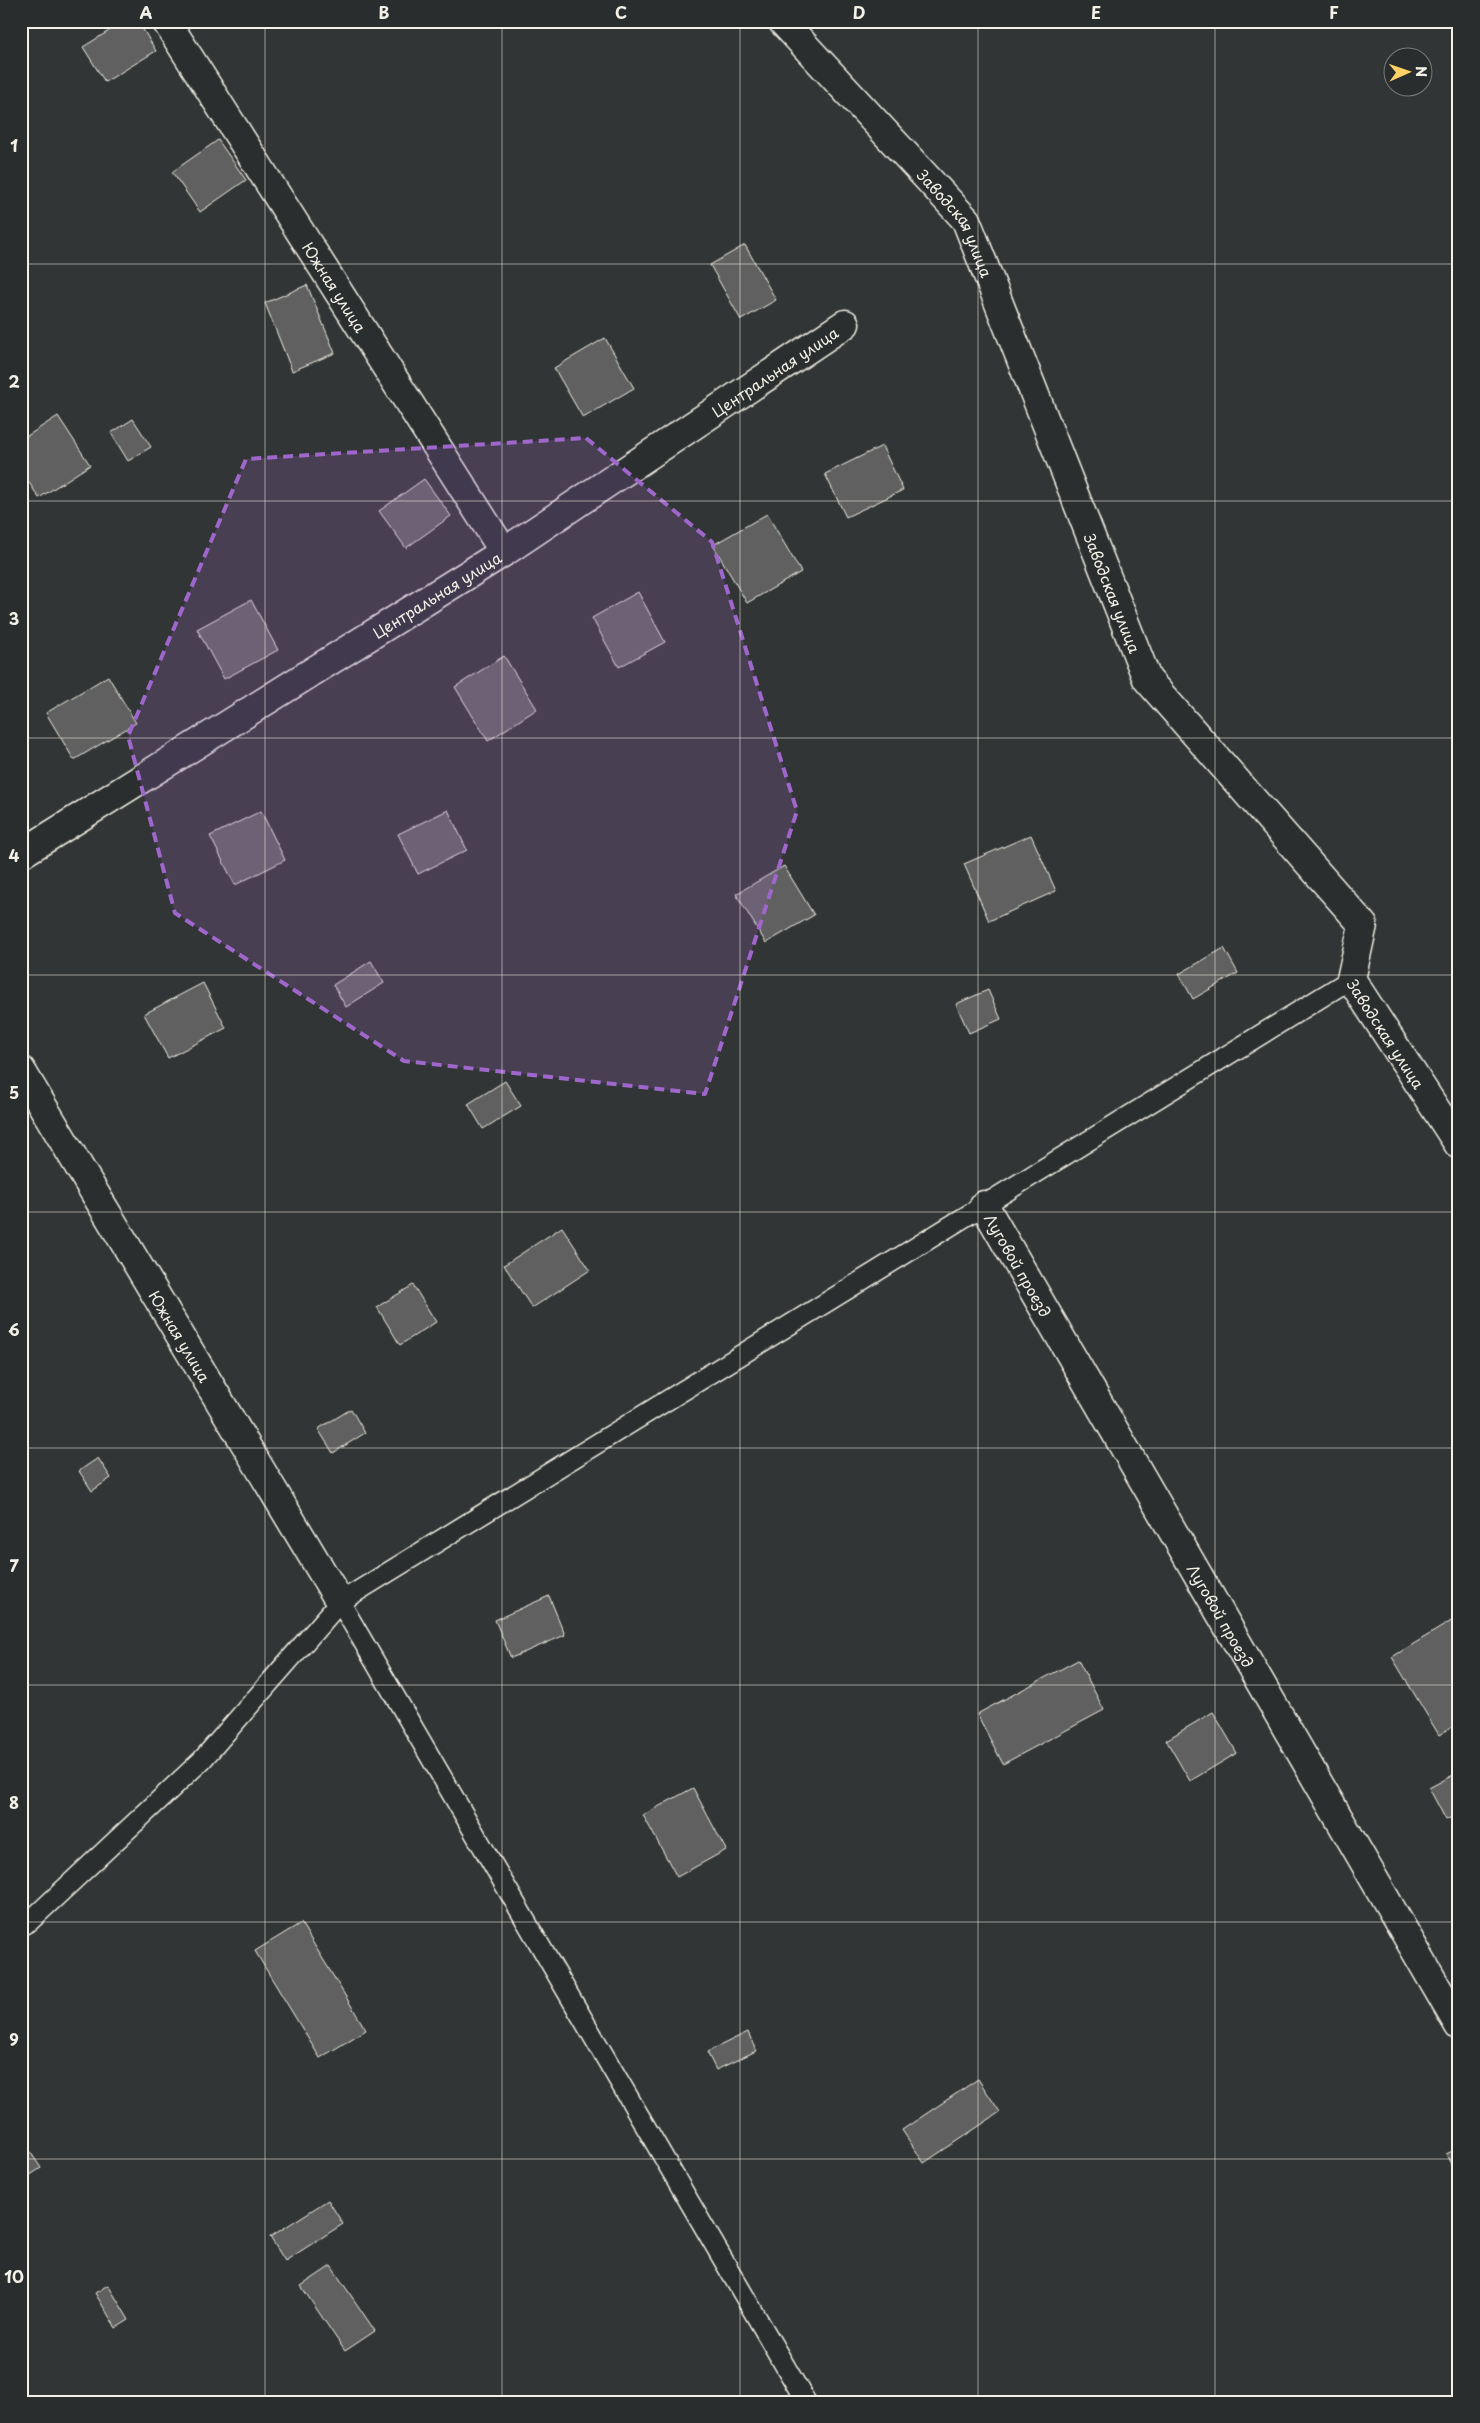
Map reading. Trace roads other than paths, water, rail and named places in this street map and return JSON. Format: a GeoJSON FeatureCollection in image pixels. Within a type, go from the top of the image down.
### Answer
{"type":"FeatureCollection","features":[{"type":"Feature","properties":{"kind":"street","name":"Южная улица"},"geometry":{"type":"LineString","coordinates":[[166,21],[504,552]]}},
{"type":"Feature","properties":{"kind":"street","name":"Заводская улица"},"geometry":{"type":"LineString","coordinates":[[782,21],[966,220],[1147,679],[1363,925],[1351,979],[1459,1144]]}},
{"type":"Feature","properties":{"kind":"street","name":"Центральная улица"},"geometry":{"type":"LineString","coordinates":[[21,854],[504,552],[845,324]]}},
{"type":"Feature","properties":{"kind":"street","name":"Южная улица"},"geometry":{"type":"LineString","coordinates":[[21,1070],[340,1602]]}},
{"type":"Feature","properties":{"kind":"street","name":"Луговой проезд"},"geometry":{"type":"LineString","coordinates":[[984,1205],[1459,2026]]}},
{"type":"Feature","properties":{"kind":"lane"},"geometry":{"type":"LineString","coordinates":[[21,1926],[30,1921],[202,1760],[340,1602],[1351,979]]}},
{"type":"Feature","properties":{"kind":"lane"},"geometry":{"type":"LineString","coordinates":[[340,1602],[806,2402]]}}]}
